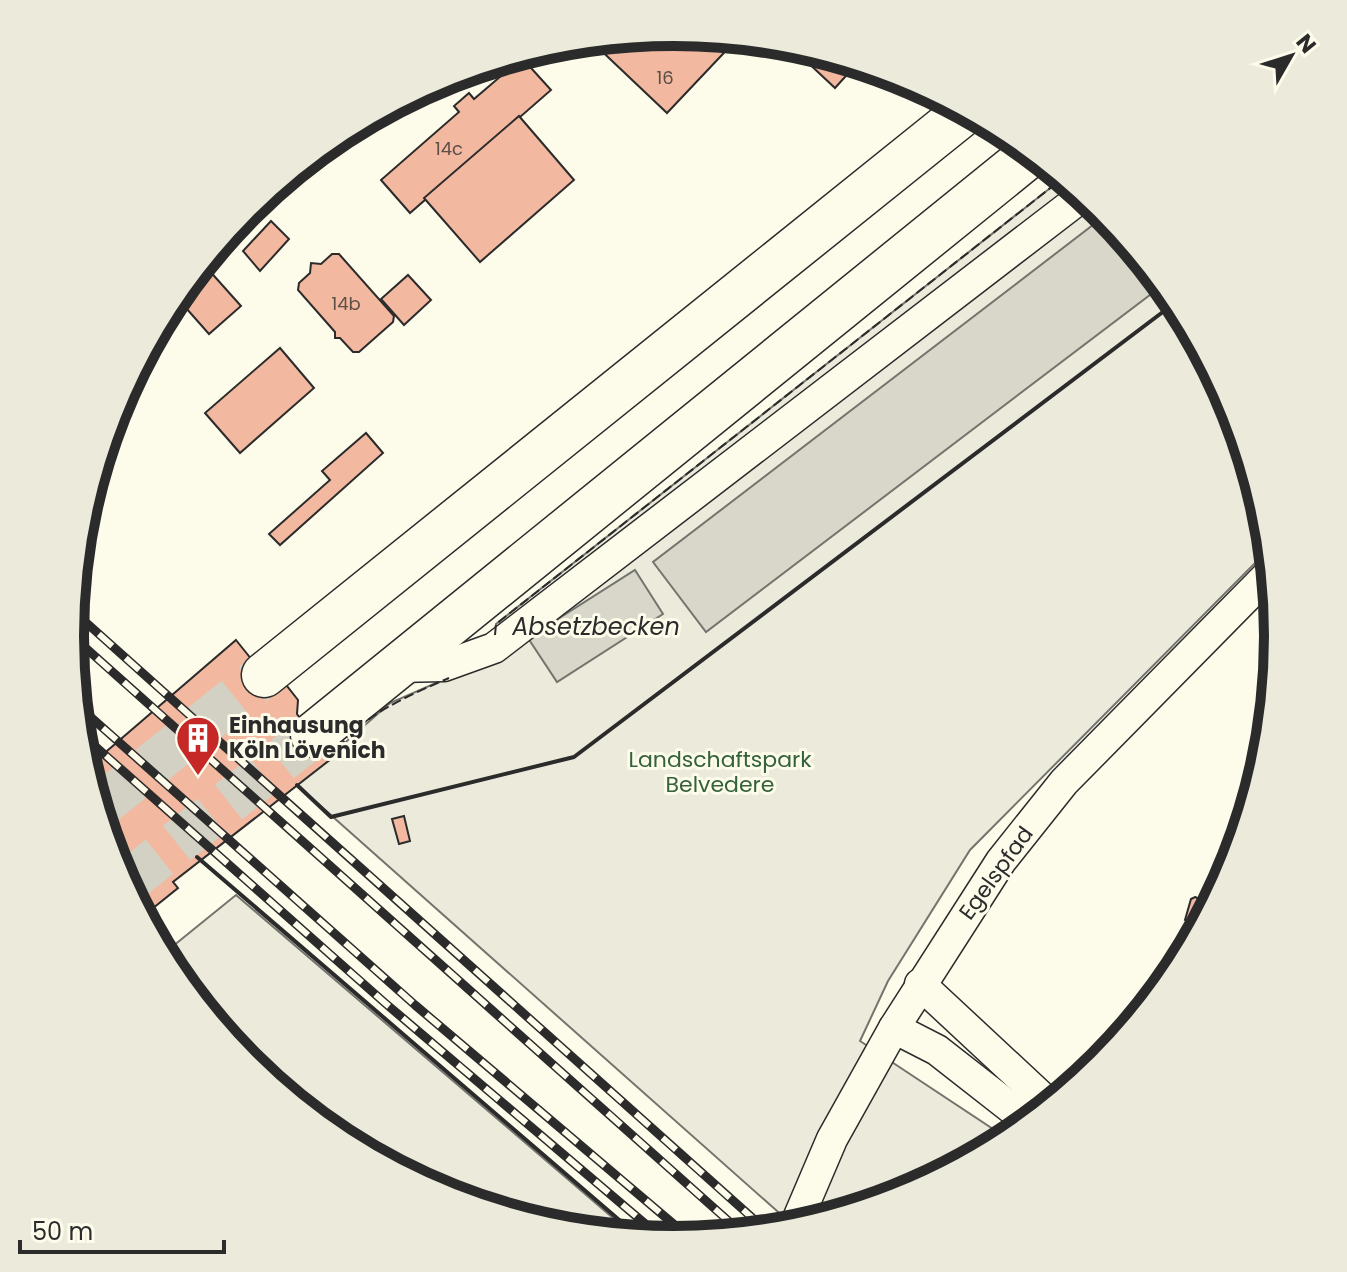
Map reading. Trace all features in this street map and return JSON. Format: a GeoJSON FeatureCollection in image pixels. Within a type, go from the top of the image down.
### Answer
{"type":"FeatureCollection","features":[{"type":"Feature","properties":{"kind":"highway"},"geometry":{"type":"LineString","coordinates":[[264,675],[956,119]]}},
{"type":"Feature","properties":{"kind":"highway"},"geometry":{"type":"LineString","coordinates":[[313,735],[1023,161]]}},
{"type":"Feature","properties":{"kind":"street"},"geometry":{"type":"LineString","coordinates":[[395,667],[444,666],[494,648],[1074,203]]}},
{"type":"Feature","properties":{"kind":"street","name":"Egelspfad"},"geometry":{"type":"LineString","coordinates":[[801,1212],[832,1139],[894,1028],[1001,861],[1064,782],[1260,583]]}},
{"type":"Feature","properties":{"kind":"street"},"geometry":{"type":"LineString","coordinates":[[920,984],[1042,1097]]}},
{"type":"Feature","properties":{"kind":"street"},"geometry":{"type":"LineString","coordinates":[[894,1028],[937,1050],[1019,1114]]}},
{"type":"Feature","properties":{"kind":"green space","name":"Landschaftspark Belvedere"},"geometry":{"type":"Polygon","coordinates":[[[1054,185],[1091,219],[1142,277],[1203,375],[1232,446],[1252,521],[1258,560],[970,850],[888,981],[860,1041],[995,1131],[899,1181],[863,1195],[783,1216],[297,785],[390,703],[493,658],[496,624],[1054,185]]]}},
{"type":"Feature","properties":{"kind":"green space"},"geometry":{"type":"Polygon","coordinates":[[[236,895],[619,1223],[558,1215],[484,1195],[378,1147],[314,1104],[256,1053],[205,995],[172,947],[236,895]]]}},
{"type":"Feature","properties":{"kind":"water"},"geometry":{"type":"Polygon","coordinates":[[[1095,223],[1153,293],[706,632],[653,562],[1095,223]]]}},
{"type":"Feature","properties":{"kind":"water","name":"Absetzbecken"},"geometry":{"type":"Polygon","coordinates":[[[635,570],[663,614],[557,682],[528,638],[635,570]]]}},
{"type":"Feature","properties":{"kind":"building"},"geometry":{"type":"Polygon","coordinates":[[[674,46],[728,49],[667,113],[601,50],[674,46]]]}},
{"type":"Feature","properties":{"kind":"building"},"geometry":{"type":"Polygon","coordinates":[[[806,61],[849,73],[835,88],[806,61]]]}},
{"type":"Feature","properties":{"kind":"building"},"geometry":{"type":"Polygon","coordinates":[[[528,64],[551,90],[410,213],[381,180],[459,112],[454,106],[469,93],[474,99],[508,70],[528,64]]]}},
{"type":"Feature","properties":{"kind":"building"},"geometry":{"type":"Polygon","coordinates":[[[519,116],[574,180],[480,262],[424,198],[519,116]]]}},
{"type":"Feature","properties":{"kind":"building"},"geometry":{"type":"Polygon","coordinates":[[[271,221],[289,239],[260,271],[243,251],[271,221]]]}},
{"type":"Feature","properties":{"kind":"building"},"geometry":{"type":"Polygon","coordinates":[[[332,254],[339,254],[394,316],[393,322],[359,352],[353,352],[340,338],[335,338],[335,332],[298,290],[299,283],[310,273],[311,263],[321,264],[332,254]]]}},
{"type":"Feature","properties":{"kind":"building"},"geometry":{"type":"Polygon","coordinates":[[[210,271],[241,306],[209,334],[184,306],[210,271]]]}},
{"type":"Feature","properties":{"kind":"building"},"geometry":{"type":"Polygon","coordinates":[[[408,275],[431,300],[404,325],[381,299],[408,275]]]}},
{"type":"Feature","properties":{"kind":"building"},"geometry":{"type":"Polygon","coordinates":[[[280,348],[314,388],[240,453],[205,413],[280,348]]]}},
{"type":"Feature","properties":{"kind":"building"},"geometry":{"type":"Polygon","coordinates":[[[366,433],[383,453],[280,545],[269,534],[330,480],[322,471],[366,433]]]}},
{"type":"Feature","properties":{"kind":"building","name":"Einhausung Köln Lövenich"},"geometry":{"type":"Polygon","coordinates":[[[236,640],[272,685],[283,681],[298,700],[297,714],[331,759],[173,882],[178,888],[151,910],[147,902],[150,900],[139,886],[115,826],[97,760],[236,640]]]}},
{"type":"Feature","properties":{"kind":"building"},"geometry":{"type":"Polygon","coordinates":[[[404,816],[410,841],[399,844],[392,819],[404,816]]]}},
{"type":"Feature","properties":{"kind":"building"},"geometry":{"type":"Polygon","coordinates":[[[1191,899],[1202,900],[1189,922],[1185,920],[1191,899]]]}},
{"type":"Feature","properties":{"kind":"tunnel"},"geometry":{"type":"LineString","coordinates":[[107,800],[264,675]]}},
{"type":"Feature","properties":{"kind":"tunnel"},"geometry":{"type":"LineString","coordinates":[[135,876],[313,735]]}},
{"type":"Feature","properties":{"kind":"railway"},"geometry":{"type":"LineString","coordinates":[[84,621],[755,1220]]}},
{"type":"Feature","properties":{"kind":"railway"},"geometry":{"type":"LineString","coordinates":[[84,647],[731,1223]]}},
{"type":"Feature","properties":{"kind":"railway"},"geometry":{"type":"LineString","coordinates":[[89,716],[415,1005],[676,1226]]}},
{"type":"Feature","properties":{"kind":"railway"},"geometry":{"type":"LineString","coordinates":[[94,745],[385,1003],[647,1225]]}},
{"type":"Feature","properties":{"kind":"fence"},"geometry":{"type":"LineString","coordinates":[[495,635],[496,624],[1054,185]]}},
{"type":"Feature","properties":{"kind":"fence"},"geometry":{"type":"LineString","coordinates":[[330,760],[353,732],[382,710],[449,678]]}},
{"type":"Feature","properties":{"kind":"wall"},"geometry":{"type":"LineString","coordinates":[[297,785],[331,817],[574,757],[1165,310]]}},
{"type":"Feature","properties":{"kind":"wall"},"geometry":{"type":"LineString","coordinates":[[197,857],[624,1224]]}},
{"type":"Feature","properties":{"kind":"place","name":"Einhausung Köln Lövenich"},"geometry":{"type":"Point","coordinates":[198,777]}}]}
